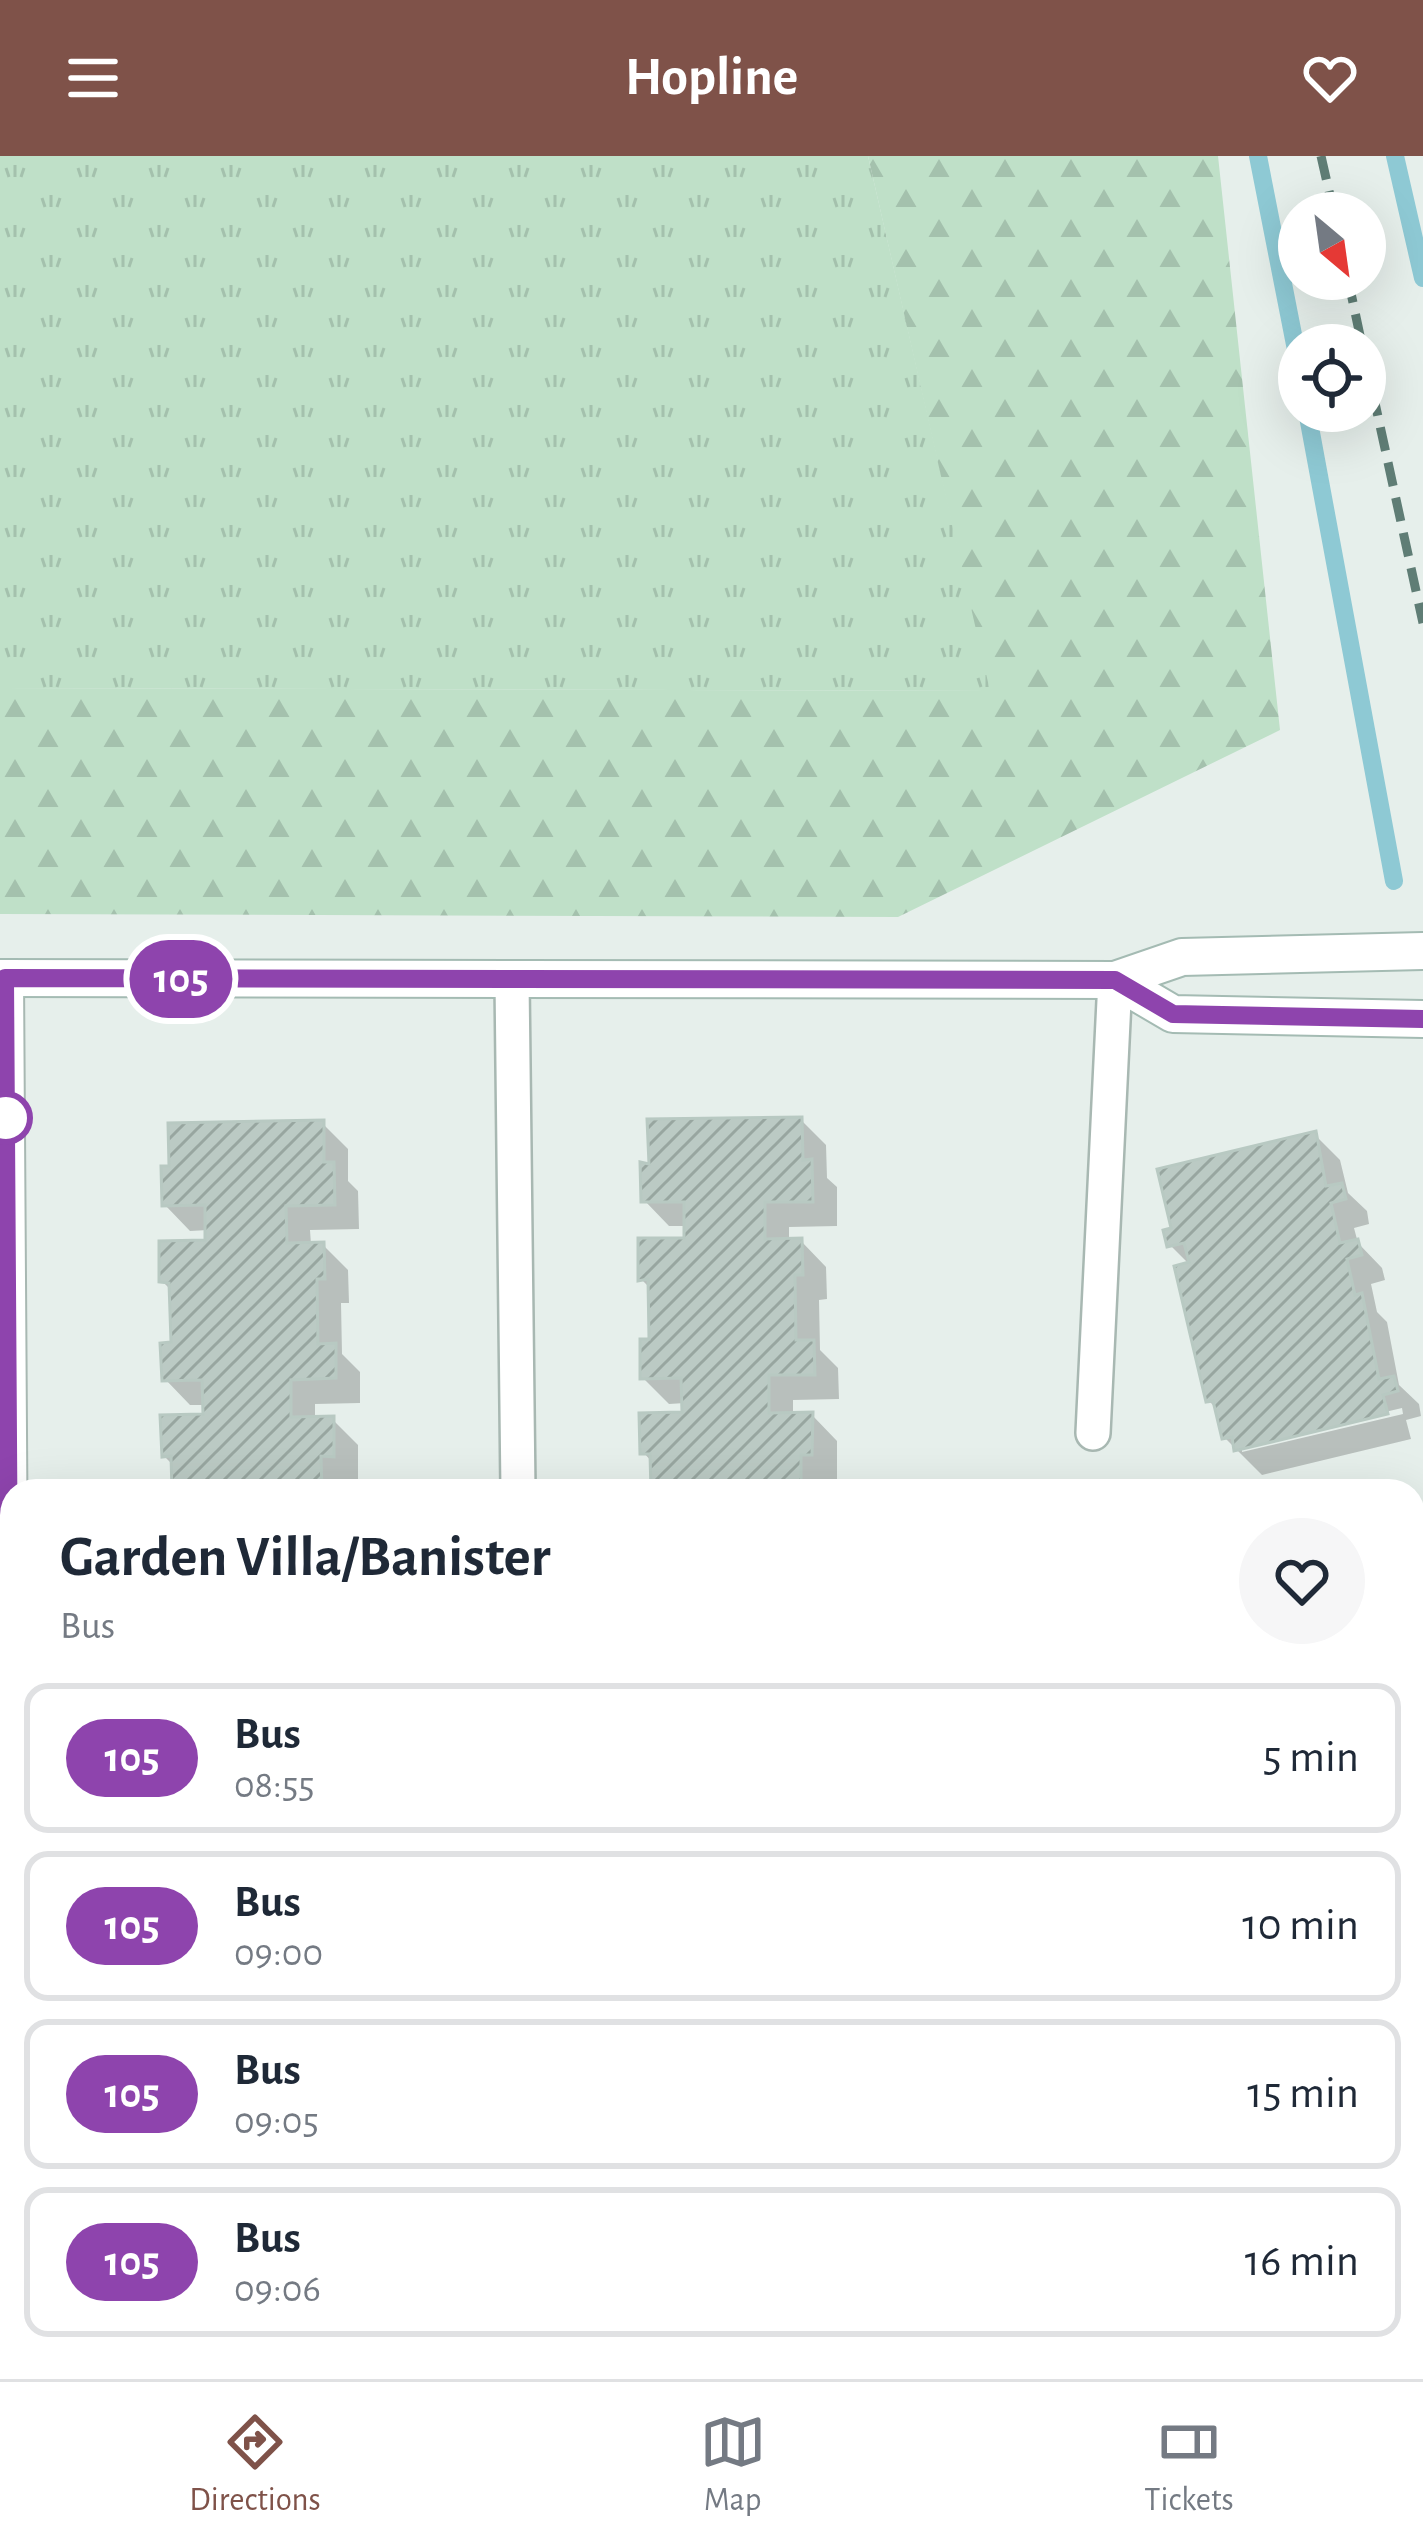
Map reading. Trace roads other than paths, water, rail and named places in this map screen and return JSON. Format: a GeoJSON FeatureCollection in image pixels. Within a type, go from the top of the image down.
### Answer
{"type":"FeatureCollection","features":[{"type":"Feature","properties":{"kind":"street"},"geometry":{"type":"LineString","coordinates":[[7,1479],[2,978],[1115,980],[1182,957],[1423,951]]}},
{"type":"Feature","properties":{"kind":"street"},"geometry":{"type":"LineString","coordinates":[[1115,980],[1173,1014],[1423,1019]]}},
{"type":"Feature","properties":{"kind":"lane"},"geometry":{"type":"LineString","coordinates":[[512,980],[518,1479]]}},
{"type":"Feature","properties":{"kind":"lane"},"geometry":{"type":"LineString","coordinates":[[1093,1432],[1115,980]]}},
{"type":"Feature","properties":{"kind":"waterway"},"geometry":{"type":"LineString","coordinates":[[1258,156],[1291,324]]}},
{"type":"Feature","properties":{"kind":"waterway"},"geometry":{"type":"LineString","coordinates":[[1395,156],[1423,278]]}},
{"type":"Feature","properties":{"kind":"waterway"},"geometry":{"type":"LineString","coordinates":[[1311,432],[1394,881]]}},
{"type":"Feature","properties":{"kind":"railway"},"geometry":{"type":"LineString","coordinates":[[1321,156],[1329,192]]}},
{"type":"Feature","properties":{"kind":"railway"},"geometry":{"type":"LineString","coordinates":[[1352,300],[1358,324]]}},
{"type":"Feature","properties":{"kind":"railway"},"geometry":{"type":"LineString","coordinates":[[1381,432],[1423,623]]}}]}
